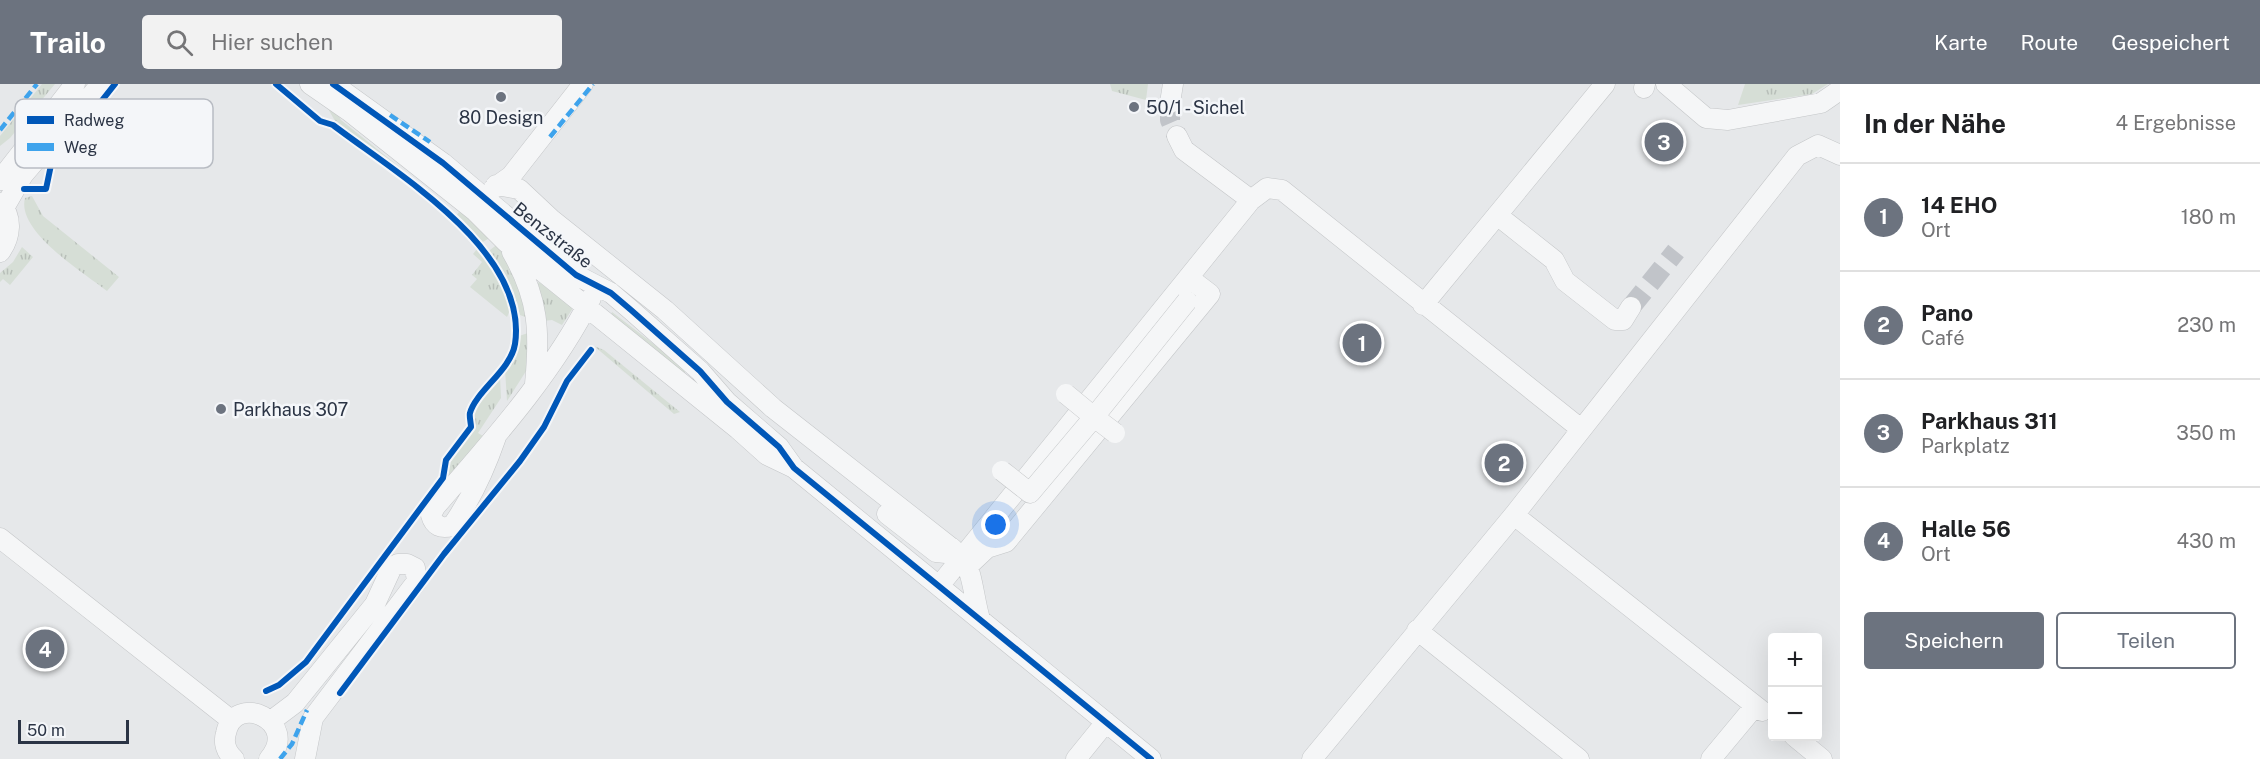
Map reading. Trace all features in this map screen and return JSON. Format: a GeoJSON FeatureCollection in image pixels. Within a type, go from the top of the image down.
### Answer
{"type":"FeatureCollection","features":[{"type":"Feature","properties":{"kind":"street"},"geometry":{"type":"LineString","coordinates":[[63,99],[75,84]]}},
{"type":"Feature","properties":{"kind":"street"},"geometry":{"type":"LineString","coordinates":[[88,99],[101,84]]}},
{"type":"Feature","properties":{"kind":"street","name":"Benzstraße"},"geometry":{"type":"LineString","coordinates":[[310,84],[485,199],[528,283],[536,310],[538,347],[535,384]]}},
{"type":"Feature","properties":{"kind":"street","name":"Benzstraße"},"geometry":{"type":"LineString","coordinates":[[333,84],[443,163],[576,275],[597,286],[632,310],[700,371],[742,423]]}},
{"type":"Feature","properties":{"kind":"street"},"geometry":{"type":"LineString","coordinates":[[485,199],[511,176],[528,144],[570,84]]}},
{"type":"Feature","properties":{"kind":"street"},"geometry":{"type":"LineString","coordinates":[[528,144],[583,84]]}},
{"type":"Feature","properties":{"kind":"street"},"geometry":{"type":"LineString","coordinates":[[1424,305],[1605,84]]}},
{"type":"Feature","properties":{"kind":"street"},"geometry":{"type":"LineString","coordinates":[[1666,84],[1706,118],[1728,120],[1821,103],[1840,90]]}},
{"type":"Feature","properties":{"kind":"street"},"geometry":{"type":"LineString","coordinates":[[1177,136],[1184,150],[1251,200]]}},
{"type":"Feature","properties":{"kind":"street"},"geometry":{"type":"LineString","coordinates":[[1312,759],[1514,515],[1797,156],[1818,145],[1840,155]]}},
{"type":"Feature","properties":{"kind":"street"},"geometry":{"type":"LineString","coordinates":[[0,162],[15,150]]}},
{"type":"Feature","properties":{"kind":"street"},"geometry":{"type":"LineString","coordinates":[[0,180],[15,164]]}},
{"type":"Feature","properties":{"kind":"street"},"geometry":{"type":"LineString","coordinates":[[0,252],[8,239],[10,227],[2,205],[29,168]]}},
{"type":"Feature","properties":{"kind":"street"},"geometry":{"type":"LineString","coordinates":[[1002,471],[1030,493],[1197,290],[1251,200],[1267,188],[1282,190],[1581,429]]}},
{"type":"Feature","properties":{"kind":"street"},"geometry":{"type":"LineString","coordinates":[[485,199],[519,189],[551,219],[665,310],[773,408],[961,557],[980,619]]}},
{"type":"Feature","properties":{"kind":"street"},"geometry":{"type":"LineString","coordinates":[[1497,215],[1554,260],[1565,281],[1615,320],[1623,320],[1631,307]]}},
{"type":"Feature","properties":{"kind":"street","name":"Benzstraße"},"geometry":{"type":"LineString","coordinates":[[506,242],[718,414],[742,423]]}},
{"type":"Feature","properties":{"kind":"street","name":"Benzstraße"},"geometry":{"type":"LineString","coordinates":[[496,437],[571,334],[597,286]]}},
{"type":"Feature","properties":{"kind":"street"},"geometry":{"type":"LineString","coordinates":[[939,586],[961,557],[1197,290]]}},
{"type":"Feature","properties":{"kind":"street"},"geometry":{"type":"LineString","coordinates":[[1066,394],[1115,433]]}},
{"type":"Feature","properties":{"kind":"street"},"geometry":{"type":"LineString","coordinates":[[742,423],[767,455],[794,468],[1106,722],[1127,752],[1151,759]]}},
{"type":"Feature","properties":{"kind":"street"},"geometry":{"type":"LineString","coordinates":[[794,468],[809,451],[928,547],[936,552],[961,557]]}},
{"type":"Feature","properties":{"kind":"street"},"geometry":{"type":"LineString","coordinates":[[1514,515],[1759,708],[1711,759]]}},
{"type":"Feature","properties":{"kind":"street"},"geometry":{"type":"LineString","coordinates":[[0,538],[231,720]]}},
{"type":"Feature","properties":{"kind":"street"},"geometry":{"type":"LineString","coordinates":[[271,721],[295,703],[375,604],[392,567],[407,564],[415,568],[417,581],[313,718],[305,757]]}},
{"type":"Feature","properties":{"kind":"street"},"geometry":{"type":"LineString","coordinates":[[1417,630],[1579,759]]}},
{"type":"Feature","properties":{"kind":"street"},"geometry":{"type":"LineString","coordinates":[[231,758],[225,739],[231,720],[246,713],[255,713],[271,721],[278,737],[278,745],[269,759]]}},
{"type":"Feature","properties":{"kind":"street"},"geometry":{"type":"LineString","coordinates":[[1076,759],[1106,722]]}},
{"type":"Feature","properties":{"kind":"street"},"geometry":{"type":"LineString","coordinates":[[1800,741],[1822,759]]}},
{"type":"Feature","properties":{"kind":"green space"},"geometry":{"type":"Polygon","coordinates":[[[42,84],[55,84],[42,99],[30,99],[42,84]]]}},
{"type":"Feature","properties":{"kind":"green space"},"geometry":{"type":"Polygon","coordinates":[[[1110,84],[1148,84],[1146,100],[1112,91],[1110,84]]]}},
{"type":"Feature","properties":{"kind":"green space"},"geometry":{"type":"Polygon","coordinates":[[[1745,84],[1828,84],[1812,94],[1738,105],[1745,84]]]}},
{"type":"Feature","properties":{"kind":"green space"},"geometry":{"type":"Polygon","coordinates":[[[326,105],[335,108],[341,120],[424,187],[422,189],[335,121],[326,105]]]}},
{"type":"Feature","properties":{"kind":"green space"},"geometry":{"type":"Polygon","coordinates":[[[15,117],[15,132],[0,146],[0,136],[15,117]]]}},
{"type":"Feature","properties":{"kind":"green space"},"geometry":{"type":"Polygon","coordinates":[[[32,196],[43,216],[119,277],[107,291],[54,250],[41,237],[25,211],[25,198],[32,196]]]}},
{"type":"Feature","properties":{"kind":"green space"},"geometry":{"type":"Polygon","coordinates":[[[459,212],[479,222],[493,236],[481,243],[456,216],[459,212]]]}},
{"type":"Feature","properties":{"kind":"green space"},"geometry":{"type":"Polygon","coordinates":[[[499,243],[511,260],[533,320],[520,315],[511,285],[490,254],[490,250],[499,243]]]}},
{"type":"Feature","properties":{"kind":"green space"},"geometry":{"type":"Polygon","coordinates":[[[22,247],[33,257],[10,285],[3,279],[0,282],[0,273],[13,262],[22,247]]]}},
{"type":"Feature","properties":{"kind":"green space"},"geometry":{"type":"Polygon","coordinates":[[[477,249],[506,290],[510,309],[507,317],[470,287],[477,279],[472,275],[482,262],[473,254],[477,249]]]}},
{"type":"Feature","properties":{"kind":"green space"},"geometry":{"type":"Polygon","coordinates":[[[539,282],[573,308],[562,325],[552,320],[543,321],[537,284],[539,282]]]}},
{"type":"Feature","properties":{"kind":"green space"},"geometry":{"type":"Polygon","coordinates":[[[612,312],[685,368],[685,373],[682,373],[611,315],[612,312]]]}},
{"type":"Feature","properties":{"kind":"green space"},"geometry":{"type":"Polygon","coordinates":[[[534,331],[528,368],[507,401],[505,369],[513,358],[519,336],[534,331]]]}},
{"type":"Feature","properties":{"kind":"green space"},"geometry":{"type":"Polygon","coordinates":[[[594,346],[604,350],[680,412],[674,414],[594,346]]]}},
{"type":"Feature","properties":{"kind":"green space"},"geometry":{"type":"Polygon","coordinates":[[[500,376],[501,398],[478,433],[483,436],[429,510],[425,507],[446,478],[448,460],[474,427],[474,416],[478,405],[500,376]]]}},
{"type":"Feature","properties":{"kind":"tunnel"},"geometry":{"type":"LineString","coordinates":[[1170,103],[1170,120],[1177,136]]}},
{"type":"Feature","properties":{"kind":"tunnel"},"geometry":{"type":"LineString","coordinates":[[1631,307],[1676,251]]}},
{"type":"Feature","properties":{"kind":"marked path"},"geometry":{"type":"LineString","coordinates":[[25,99],[37,84]]}},
{"type":"Feature","properties":{"kind":"marked path"},"geometry":{"type":"LineString","coordinates":[[550,137],[593,84]]}},
{"type":"Feature","properties":{"kind":"marked path"},"geometry":{"type":"LineString","coordinates":[[0,130],[15,111]]}},
{"type":"Feature","properties":{"kind":"marked path"},"geometry":{"type":"LineString","coordinates":[[390,115],[430,142]]}},
{"type":"Feature","properties":{"kind":"marked path"},"geometry":{"type":"LineString","coordinates":[[280,759],[292,744],[307,710]]}},
{"type":"Feature","properties":{"kind":"cycle path"},"geometry":{"type":"LineString","coordinates":[[103,99],[115,84]]}},
{"type":"Feature","properties":{"kind":"cycle path"},"geometry":{"type":"LineString","coordinates":[[266,691],[279,685],[306,662],[443,478],[446,460],[471,427],[470,414],[473,405],[507,363],[515,344],[514,310],[501,277],[480,247],[453,218],[422,191],[333,125],[320,121],[276,84]]}},
{"type":"Feature","properties":{"kind":"cycle path"},"geometry":{"type":"LineString","coordinates":[[333,84],[443,163],[576,275],[611,293],[700,371],[727,402],[779,447],[794,468],[1151,759]]}},
{"type":"Feature","properties":{"kind":"cycle path"},"geometry":{"type":"LineString","coordinates":[[24,189],[46,189],[50,168]]}},
{"type":"Feature","properties":{"kind":"cycle path"},"geometry":{"type":"LineString","coordinates":[[340,693],[444,554],[520,461],[544,427],[567,381],[591,350]]}},
{"type":"Feature","properties":{"kind":"place","name":"80 Design"},"geometry":{"type":"Point","coordinates":[501,97]}},
{"type":"Feature","properties":{"kind":"place","name":"50/1 - Sichel"},"geometry":{"type":"Point","coordinates":[1134,107]}},
{"type":"Feature","properties":{"kind":"place","name":"Parkhaus 311"},"geometry":{"type":"Point","coordinates":[1664,142]}},
{"type":"Feature","properties":{"kind":"place","name":"14 EHO"},"geometry":{"type":"Point","coordinates":[1362,343]}},
{"type":"Feature","properties":{"kind":"place","name":"Parkhaus 307"},"geometry":{"type":"Point","coordinates":[221,409]}},
{"type":"Feature","properties":{"kind":"place","name":"Pano"},"geometry":{"type":"Point","coordinates":[1504,463]}},
{"type":"Feature","properties":{"kind":"place","name":"Halle 56"},"geometry":{"type":"Point","coordinates":[45,649]}}]}
